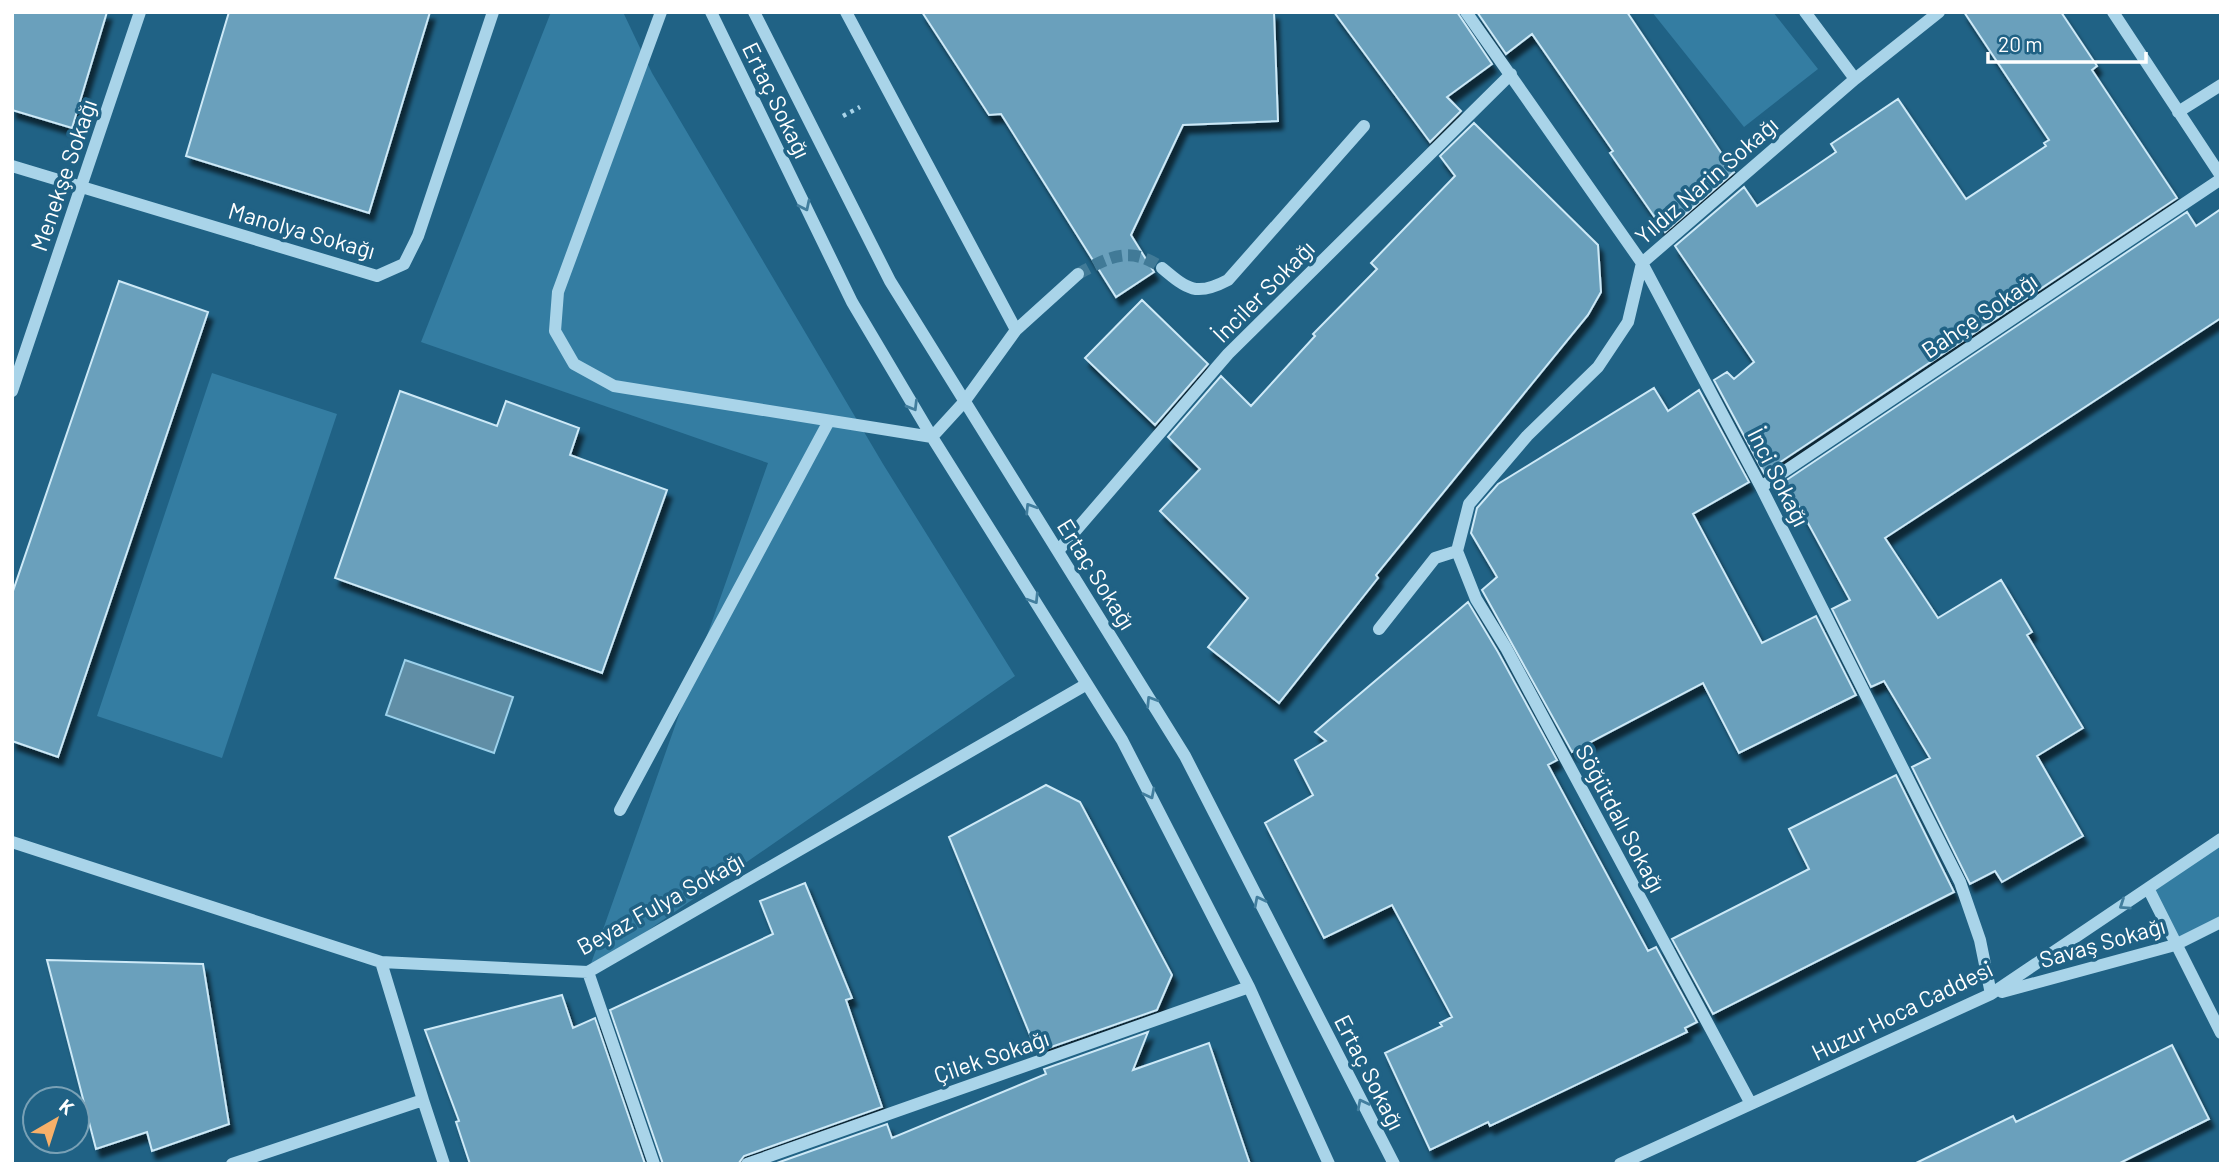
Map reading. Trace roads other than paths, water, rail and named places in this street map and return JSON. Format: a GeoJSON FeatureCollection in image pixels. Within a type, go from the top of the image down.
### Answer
{"type":"FeatureCollection","features":[{"type":"Feature","properties":{"kind":"street","name":"Menekşe Sokağı"},"geometry":{"type":"LineString","coordinates":[[12,391],[140,12]]}},
{"type":"Feature","properties":{"kind":"street","name":"Manolya Sokağı"},"geometry":{"type":"LineString","coordinates":[[12,166],[377,276],[404,264],[418,236],[493,12]]}},
{"type":"Feature","properties":{"kind":"street"},"geometry":{"type":"LineString","coordinates":[[661,12],[558,292],[555,331],[574,364],[614,386],[932,438],[964,402],[1016,330],[1078,274]]}},
{"type":"Feature","properties":{"kind":"street","name":"Ertaç Sokağı"},"geometry":{"type":"LineString","coordinates":[[711,12],[852,302],[932,438],[1122,740],[1249,987],[1329,1164]]}},
{"type":"Feature","properties":{"kind":"street","name":"Ertaç Sokağı"},"geometry":{"type":"LineString","coordinates":[[754,12],[890,281],[1185,756],[1394,1164]]}},
{"type":"Feature","properties":{"kind":"street"},"geometry":{"type":"LineString","coordinates":[[846,12],[1016,330]]}},
{"type":"Feature","properties":{"kind":"street","name":"İnci Sokağı"},"geometry":{"type":"LineString","coordinates":[[1466,12],[1642,262],[1761,487],[1960,883],[1980,940],[1991,994]]}},
{"type":"Feature","properties":{"kind":"street"},"geometry":{"type":"LineString","coordinates":[[1805,12],[1855,79]]}},
{"type":"Feature","properties":{"kind":"street","name":"Yıldız Narin Sokağı"},"geometry":{"type":"LineString","coordinates":[[1457,551],[1469,504],[1527,436],[1598,367],[1628,322],[1642,262],[1855,79],[1939,12]]}},
{"type":"Feature","properties":{"kind":"street"},"geometry":{"type":"LineString","coordinates":[[2113,12],[2221,177]]}},
{"type":"Feature","properties":{"kind":"street","name":"İnciler Sokağı"},"geometry":{"type":"LineString","coordinates":[[1058,551],[1228,354],[1511,74]]}},
{"type":"Feature","properties":{"kind":"street"},"geometry":{"type":"LineString","coordinates":[[2178,111],[2221,85]]}},
{"type":"Feature","properties":{"kind":"street"},"geometry":{"type":"LineString","coordinates":[[1162,268],[1185,288],[1211,288],[1228,280],[1364,126]]}},
{"type":"Feature","properties":{"kind":"street","name":"Bahçe Sokağı"},"geometry":{"type":"LineString","coordinates":[[1761,487],[2221,177]]}},
{"type":"Feature","properties":{"kind":"street"},"geometry":{"type":"LineString","coordinates":[[620,810],[829,421]]}},
{"type":"Feature","properties":{"kind":"street"},"geometry":{"type":"LineString","coordinates":[[1379,629],[1435,558],[1457,551]]}},
{"type":"Feature","properties":{"kind":"street","name":"Söğütdalı Sokağı"},"geometry":{"type":"LineString","coordinates":[[1457,551],[1476,599],[1506,648],[1751,1104]]}},
{"type":"Feature","properties":{"kind":"street","name":"Beyaz Fulya Sokağı"},"geometry":{"type":"LineString","coordinates":[[12,842],[380,961],[588,972],[1087,684]]}},
{"type":"Feature","properties":{"kind":"street","name":"Huzur Hoca Caddesi"},"geometry":{"type":"LineString","coordinates":[[1620,1164],[1991,994],[2221,839]]}},
{"type":"Feature","properties":{"kind":"street"},"geometry":{"type":"LineString","coordinates":[[2148,888],[2221,1033]]}},
{"type":"Feature","properties":{"kind":"street","name":"Savaş Sokağı"},"geometry":{"type":"LineString","coordinates":[[1991,994],[2175,945],[2221,922]]}},
{"type":"Feature","properties":{"kind":"street"},"geometry":{"type":"LineString","coordinates":[[380,961],[444,1164]]}},
{"type":"Feature","properties":{"kind":"street"},"geometry":{"type":"LineString","coordinates":[[588,972],[654,1164]]}},
{"type":"Feature","properties":{"kind":"street","name":"Çilek Sokağı"},"geometry":{"type":"LineString","coordinates":[[747,1164],[1249,987]]}},
{"type":"Feature","properties":{"kind":"street"},"geometry":{"type":"LineString","coordinates":[[232,1164],[423,1100]]}},
{"type":"Feature","properties":{"kind":"tunnel"},"geometry":{"type":"LineString","coordinates":[[1078,274],[1110,259],[1130,255],[1162,268]]}}]}
